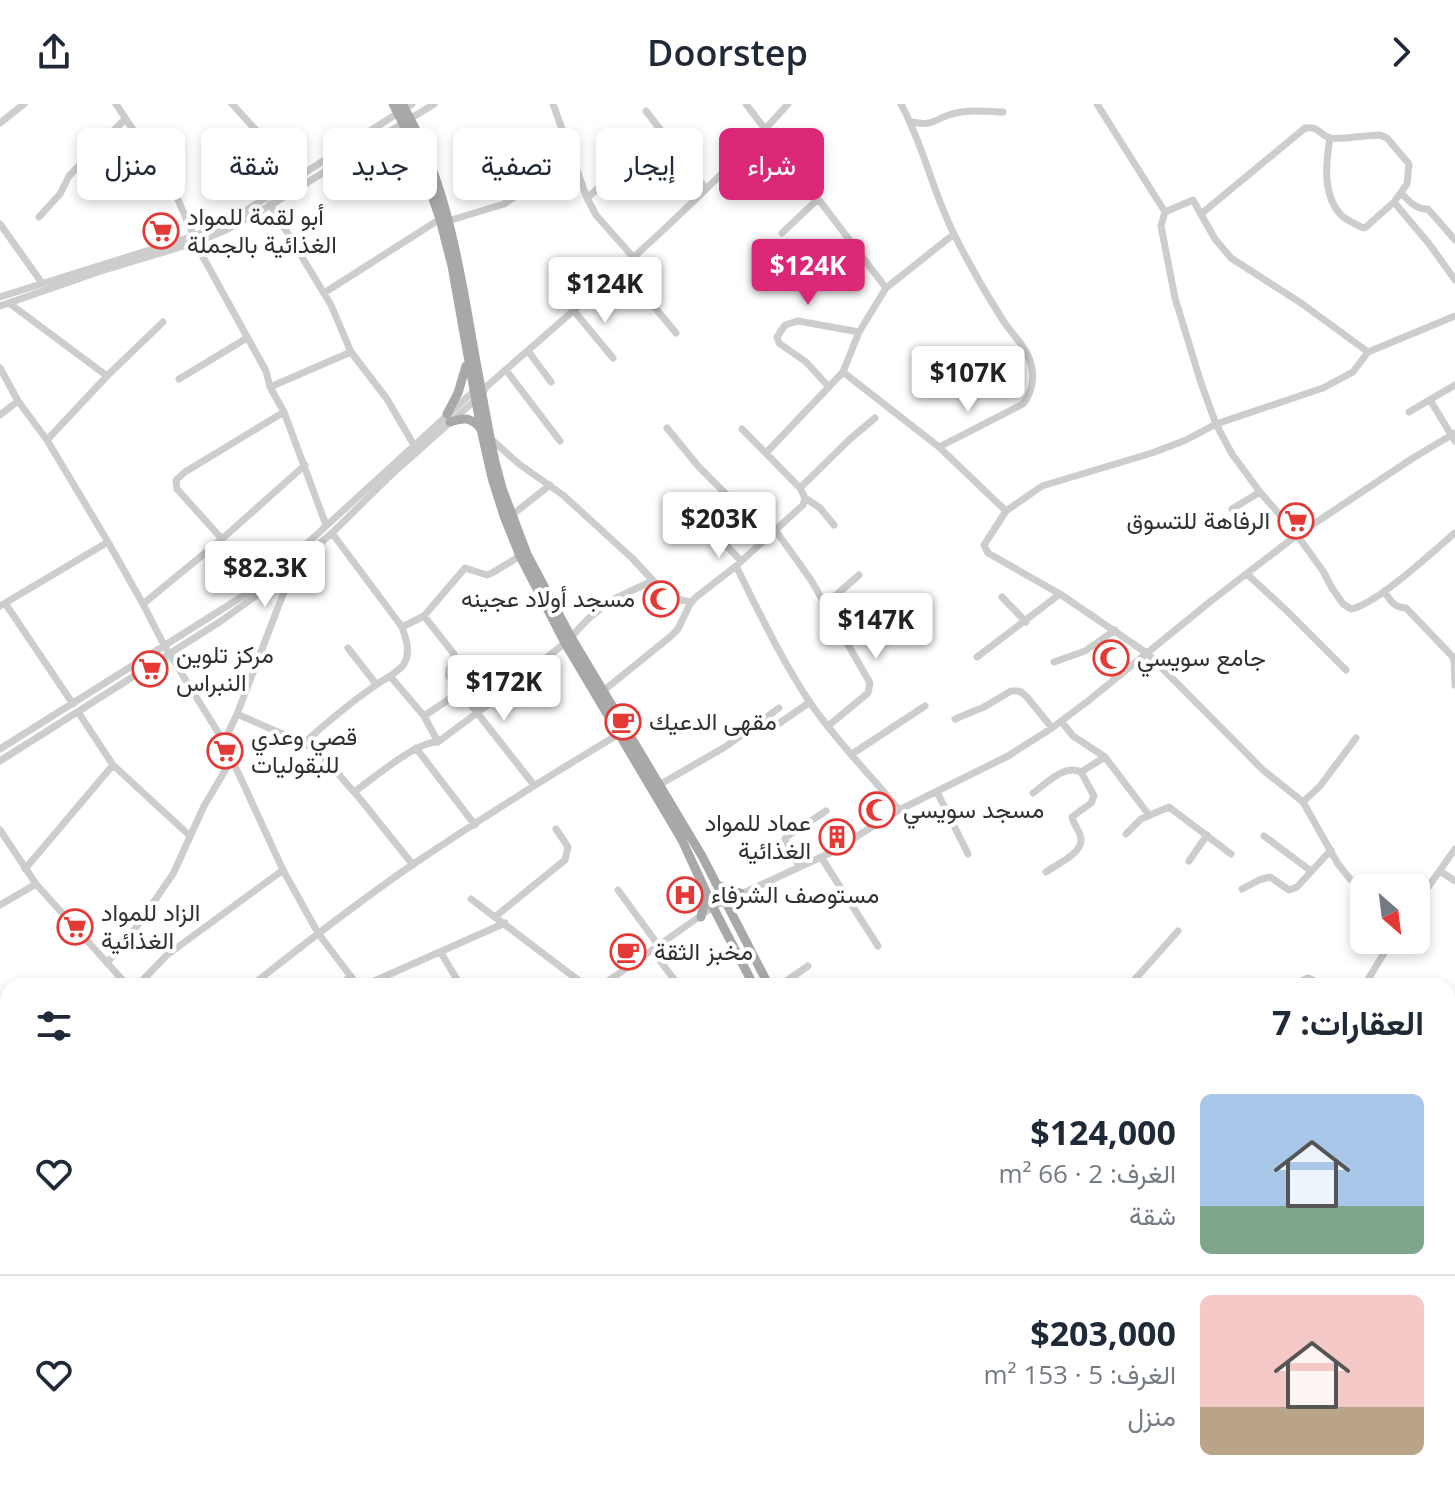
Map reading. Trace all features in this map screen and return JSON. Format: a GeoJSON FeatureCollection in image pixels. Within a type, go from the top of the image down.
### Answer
{"type":"FeatureCollection","features":[{"type":"Feature","properties":{"kind":"main road"},"geometry":{"type":"LineString","coordinates":[[402,107],[425,149],[458,263],[498,477],[527,554],[568,640],[603,691],[702,856],[765,978]]}},
{"type":"Feature","properties":{"kind":"main road"},"geometry":{"type":"LineString","coordinates":[[444,220],[468,359],[480,391],[481,429],[492,478],[520,556],[682,840],[750,978]]}},
{"type":"Feature","properties":{"kind":"main road"},"geometry":{"type":"LineString","coordinates":[[468,359],[449,418],[470,419],[481,429]]}},
{"type":"Feature","properties":{"kind":"main road"},"geometry":{"type":"LineString","coordinates":[[715,883],[740,893]]}},
{"type":"Feature","properties":{"kind":"main road"},"geometry":{"type":"LineString","coordinates":[[701,917],[704,887]]}},
{"type":"Feature","properties":{"kind":"street"},"geometry":{"type":"LineString","coordinates":[[0,123],[24,104]]}},
{"type":"Feature","properties":{"kind":"street"},"geometry":{"type":"LineString","coordinates":[[116,104],[175,193],[203,257],[266,371],[326,525]]}},
{"type":"Feature","properties":{"kind":"street"},"geometry":{"type":"LineString","coordinates":[[232,104],[254,128]]}},
{"type":"Feature","properties":{"kind":"street"},"geometry":{"type":"LineString","coordinates":[[4,304],[196,239],[269,202],[434,104]]}},
{"type":"Feature","properties":{"kind":"street"},"geometry":{"type":"LineString","coordinates":[[553,104],[562,128]]}},
{"type":"Feature","properties":{"kind":"street"},"geometry":{"type":"LineString","coordinates":[[746,104],[764,128]]}},
{"type":"Feature","properties":{"kind":"street"},"geometry":{"type":"LineString","coordinates":[[767,128],[788,104]]}},
{"type":"Feature","properties":{"kind":"street"},"geometry":{"type":"LineString","coordinates":[[901,104],[911,122],[954,234],[976,277],[1025,351],[1033,380],[1030,396],[1023,404],[939,447]]}},
{"type":"Feature","properties":{"kind":"street"},"geometry":{"type":"LineString","coordinates":[[1097,104],[1165,212],[1161,226],[1175,298],[1216,424],[1232,454],[1297,535],[1347,607],[1361,607],[1455,533]]}},
{"type":"Feature","properties":{"kind":"street"},"geometry":{"type":"LineString","coordinates":[[307,172],[402,107]]}},
{"type":"Feature","properties":{"kind":"street"},"geometry":{"type":"LineString","coordinates":[[0,108],[7,117]]}},
{"type":"Feature","properties":{"kind":"street"},"geometry":{"type":"LineString","coordinates":[[911,122],[924,124],[975,110],[1003,112]]}},
{"type":"Feature","properties":{"kind":"street"},"geometry":{"type":"LineString","coordinates":[[646,111],[660,128]]}},
{"type":"Feature","properties":{"kind":"street"},"geometry":{"type":"LineString","coordinates":[[39,217],[60,194],[69,176],[125,119]]}},
{"type":"Feature","properties":{"kind":"street"},"geometry":{"type":"LineString","coordinates":[[1201,214],[1305,128],[1314,128],[1330,138],[1380,135],[1387,138],[1409,164],[1407,184],[1401,193],[1363,228],[1342,216],[1332,202],[1325,163],[1330,138]]}},
{"type":"Feature","properties":{"kind":"street"},"geometry":{"type":"LineString","coordinates":[[0,761],[78,712],[251,591],[634,258],[719,176]]}},
{"type":"Feature","properties":{"kind":"street"},"geometry":{"type":"LineString","coordinates":[[580,177],[596,215],[634,258]]}},
{"type":"Feature","properties":{"kind":"street"},"geometry":{"type":"LineString","coordinates":[[703,185],[706,189]]}},
{"type":"Feature","properties":{"kind":"street"},"geometry":{"type":"LineString","coordinates":[[587,198],[596,190]]}},
{"type":"Feature","properties":{"kind":"street"},"geometry":{"type":"LineString","coordinates":[[1401,193],[1416,207],[1428,209],[1455,240]]}},
{"type":"Feature","properties":{"kind":"street"},"geometry":{"type":"LineString","coordinates":[[324,293],[444,220],[510,200]]}},
{"type":"Feature","properties":{"kind":"street"},"geometry":{"type":"LineString","coordinates":[[782,233],[817,200],[886,288]]}},
{"type":"Feature","properties":{"kind":"street"},"geometry":{"type":"LineString","coordinates":[[1165,212],[1193,200],[1215,239],[1238,264],[1301,303],[1368,352]]}},
{"type":"Feature","properties":{"kind":"street"},"geometry":{"type":"LineString","coordinates":[[269,202],[331,305],[351,352],[387,399],[415,448]]}},
{"type":"Feature","properties":{"kind":"street"},"geometry":{"type":"LineString","coordinates":[[1394,202],[1455,280]]}},
{"type":"Feature","properties":{"kind":"street"},"geometry":{"type":"LineString","coordinates":[[0,224],[42,283]]}},
{"type":"Feature","properties":{"kind":"street"},"geometry":{"type":"LineString","coordinates":[[766,453],[843,372],[859,332],[886,288],[954,234]]}},
{"type":"Feature","properties":{"kind":"street"},"geometry":{"type":"LineString","coordinates":[[0,297],[196,239]]}},
{"type":"Feature","properties":{"kind":"street"},"geometry":{"type":"LineString","coordinates":[[622,268],[676,333]]}},
{"type":"Feature","properties":{"kind":"street"},"geometry":{"type":"LineString","coordinates":[[4,304],[107,376]]}},
{"type":"Feature","properties":{"kind":"street"},"geometry":{"type":"LineString","coordinates":[[574,311],[613,358]]}},
{"type":"Feature","properties":{"kind":"street"},"geometry":{"type":"LineString","coordinates":[[1350,879],[1303,802],[1263,770],[1148,654],[1060,594],[986,551],[984,545],[1006,511],[1042,486],[1152,453],[1216,424],[1323,388],[1353,372],[1368,352],[1455,316]]}},
{"type":"Feature","properties":{"kind":"street"},"geometry":{"type":"LineString","coordinates":[[829,387],[806,362],[779,343],[777,337],[785,325],[798,321],[859,332]]}},
{"type":"Feature","properties":{"kind":"street"},"geometry":{"type":"LineString","coordinates":[[47,440],[163,322]]}},
{"type":"Feature","properties":{"kind":"street"},"geometry":{"type":"LineString","coordinates":[[179,379],[247,338]]}},
{"type":"Feature","properties":{"kind":"street"},"geometry":{"type":"LineString","coordinates":[[528,351],[551,382]]}},
{"type":"Feature","properties":{"kind":"street"},"geometry":{"type":"LineString","coordinates":[[270,387],[351,352]]}},
{"type":"Feature","properties":{"kind":"street"},"geometry":{"type":"LineString","coordinates":[[0,368],[18,401],[47,440],[108,542],[166,649],[224,742],[283,870],[318,933],[351,976],[349,978]]}},
{"type":"Feature","properties":{"kind":"street"},"geometry":{"type":"LineString","coordinates":[[506,370],[560,441]]}},
{"type":"Feature","properties":{"kind":"street"},"geometry":{"type":"LineString","coordinates":[[843,372],[939,447],[1006,511]]}},
{"type":"Feature","properties":{"kind":"street"},"geometry":{"type":"LineString","coordinates":[[1409,412],[1455,385]]}},
{"type":"Feature","properties":{"kind":"street"},"geometry":{"type":"LineString","coordinates":[[613,978],[713,907],[821,857],[899,810],[1008,756],[1052,728],[1297,535],[1413,458],[1454,436],[1430,400]]}},
{"type":"Feature","properties":{"kind":"street"},"geometry":{"type":"LineString","coordinates":[[0,415],[18,401]]}},
{"type":"Feature","properties":{"kind":"street"},"geometry":{"type":"LineString","coordinates":[[222,539],[177,489],[176,480],[284,412]]}},
{"type":"Feature","properties":{"kind":"street"},"geometry":{"type":"LineString","coordinates":[[800,488],[875,418]]}},
{"type":"Feature","properties":{"kind":"street"},"geometry":{"type":"LineString","coordinates":[[667,428],[698,466],[788,546],[826,604],[870,683],[868,693],[828,726]]}},
{"type":"Feature","properties":{"kind":"street"},"geometry":{"type":"LineString","coordinates":[[742,429],[834,525]]}},
{"type":"Feature","properties":{"kind":"street"},"geometry":{"type":"LineString","coordinates":[[490,438],[519,464],[550,485],[670,596],[691,602]]}},
{"type":"Feature","properties":{"kind":"street"},"geometry":{"type":"LineString","coordinates":[[0,749],[233,612],[271,585],[332,533],[415,448]]}},
{"type":"Feature","properties":{"kind":"street"},"geometry":{"type":"LineString","coordinates":[[143,604],[305,465]]}},
{"type":"Feature","properties":{"kind":"street"},"geometry":{"type":"LineString","coordinates":[[512,515],[550,485]]}},
{"type":"Feature","properties":{"kind":"street"},"geometry":{"type":"LineString","coordinates":[[1232,509],[1260,492]]}},
{"type":"Feature","properties":{"kind":"street"},"geometry":{"type":"LineString","coordinates":[[603,691],[670,637],[683,621],[691,602],[801,508],[805,498]]}},
{"type":"Feature","properties":{"kind":"street"},"geometry":{"type":"LineString","coordinates":[[707,525],[738,564],[779,652],[810,702],[899,810]]}},
{"type":"Feature","properties":{"kind":"street"},"geometry":{"type":"LineString","coordinates":[[304,743],[390,676],[403,665],[407,656],[408,643],[402,627],[332,533]]}},
{"type":"Feature","properties":{"kind":"street"},"geometry":{"type":"LineString","coordinates":[[73,704],[3,605],[108,542]]}},
{"type":"Feature","properties":{"kind":"street"},"geometry":{"type":"LineString","coordinates":[[402,627],[424,616],[465,568],[487,575],[520,556]]}},
{"type":"Feature","properties":{"kind":"street"},"geometry":{"type":"LineString","coordinates":[[224,742],[295,564]]}},
{"type":"Feature","properties":{"kind":"street"},"geometry":{"type":"LineString","coordinates":[[1247,574],[1346,670]]}},
{"type":"Feature","properties":{"kind":"street"},"geometry":{"type":"LineString","coordinates":[[826,604],[859,575]]}},
{"type":"Feature","properties":{"kind":"street"},"geometry":{"type":"LineString","coordinates":[[354,792],[416,748],[432,741],[438,742],[541,663],[610,601],[652,581]]}},
{"type":"Feature","properties":{"kind":"street"},"geometry":{"type":"LineString","coordinates":[[1384,591],[1393,604],[1406,608],[1452,656],[1455,685]]}},
{"type":"Feature","properties":{"kind":"street"},"geometry":{"type":"LineString","coordinates":[[977,657],[1060,594]]}},
{"type":"Feature","properties":{"kind":"street"},"geometry":{"type":"LineString","coordinates":[[1002,597],[1026,622]]}},
{"type":"Feature","properties":{"kind":"street"},"geometry":{"type":"LineString","coordinates":[[424,616],[454,654],[448,675],[534,785]]}},
{"type":"Feature","properties":{"kind":"street"},"geometry":{"type":"LineString","coordinates":[[1054,662],[1085,651],[1115,630]]}},
{"type":"Feature","properties":{"kind":"street"},"geometry":{"type":"LineString","coordinates":[[348,648],[376,684]]}},
{"type":"Feature","properties":{"kind":"street"},"geometry":{"type":"LineString","coordinates":[[390,676],[424,716],[438,742]]}},
{"type":"Feature","properties":{"kind":"street"},"geometry":{"type":"LineString","coordinates":[[955,719],[1011,691],[1017,691],[1027,697],[1052,728]]}},
{"type":"Feature","properties":{"kind":"street"},"geometry":{"type":"LineString","coordinates":[[424,716],[460,692]]}},
{"type":"Feature","properties":{"kind":"street"},"geometry":{"type":"LineString","coordinates":[[771,729],[810,702]]}},
{"type":"Feature","properties":{"kind":"street"},"geometry":{"type":"LineString","coordinates":[[852,754],[925,706]]}},
{"type":"Feature","properties":{"kind":"street"},"geometry":{"type":"LineString","coordinates":[[659,785],[725,747],[779,708]]}},
{"type":"Feature","properties":{"kind":"street"},"geometry":{"type":"LineString","coordinates":[[78,712],[113,765],[189,835]]}},
{"type":"Feature","properties":{"kind":"street"},"geometry":{"type":"LineString","coordinates":[[237,714],[304,743],[322,755],[413,865]]}},
{"type":"Feature","properties":{"kind":"street"},"geometry":{"type":"LineString","coordinates":[[1061,721],[1073,736],[1105,757],[1149,815]]}},
{"type":"Feature","properties":{"kind":"street"},"geometry":{"type":"LineString","coordinates":[[261,978],[413,865],[534,785],[619,734]]}},
{"type":"Feature","properties":{"kind":"street"},"geometry":{"type":"LineString","coordinates":[[1303,802],[1320,786],[1356,738]]}},
{"type":"Feature","properties":{"kind":"street"},"geometry":{"type":"LineString","coordinates":[[416,748],[475,825]]}},
{"type":"Feature","properties":{"kind":"street"},"geometry":{"type":"LineString","coordinates":[[1033,793],[1069,769],[1081,772],[1105,757]]}},
{"type":"Feature","properties":{"kind":"street"},"geometry":{"type":"LineString","coordinates":[[107,963],[173,874],[189,835],[232,759]]}},
{"type":"Feature","properties":{"kind":"street"},"geometry":{"type":"LineString","coordinates":[[25,869],[113,765]]}},
{"type":"Feature","properties":{"kind":"street"},"geometry":{"type":"LineString","coordinates":[[1046,872],[1077,851],[1081,843],[1072,817],[1091,803],[1094,796],[1081,772]]}},
{"type":"Feature","properties":{"kind":"street"},"geometry":{"type":"LineString","coordinates":[[937,792],[968,854]]}},
{"type":"Feature","properties":{"kind":"street"},"geometry":{"type":"LineString","coordinates":[[1126,834],[1149,815],[1171,807],[1231,854]]}},
{"type":"Feature","properties":{"kind":"street"},"geometry":{"type":"LineString","coordinates":[[799,867],[785,839],[826,811]]}},
{"type":"Feature","properties":{"kind":"street"},"geometry":{"type":"LineString","coordinates":[[496,916],[565,860],[568,847],[556,829]]}},
{"type":"Feature","properties":{"kind":"street"},"geometry":{"type":"LineString","coordinates":[[0,830],[36,884],[121,978]]}},
{"type":"Feature","properties":{"kind":"street"},"geometry":{"type":"LineString","coordinates":[[1189,861],[1207,835]]}},
{"type":"Feature","properties":{"kind":"street"},"geometry":{"type":"LineString","coordinates":[[1264,836],[1311,871]]}},
{"type":"Feature","properties":{"kind":"street"},"geometry":{"type":"LineString","coordinates":[[1430,885],[1455,849]]}},
{"type":"Feature","properties":{"kind":"street"},"geometry":{"type":"LineString","coordinates":[[1242,889],[1270,877],[1289,890],[1297,887],[1331,850]]}},
{"type":"Feature","properties":{"kind":"street"},"geometry":{"type":"LineString","coordinates":[[821,857],[878,946]]}},
{"type":"Feature","properties":{"kind":"street"},"geometry":{"type":"LineString","coordinates":[[145,978],[167,955],[283,870]]}},
{"type":"Feature","properties":{"kind":"street"},"geometry":{"type":"LineString","coordinates":[[1440,871],[1455,881]]}},
{"type":"Feature","properties":{"kind":"street"},"geometry":{"type":"LineString","coordinates":[[0,905],[36,884]]}},
{"type":"Feature","properties":{"kind":"street"},"geometry":{"type":"LineString","coordinates":[[618,890],[641,918],[674,978]]}},
{"type":"Feature","properties":{"kind":"street"},"geometry":{"type":"LineString","coordinates":[[471,899],[576,978]]}},
{"type":"Feature","properties":{"kind":"street"},"geometry":{"type":"LineString","coordinates":[[380,978],[505,923]]}},
{"type":"Feature","properties":{"kind":"street"},"geometry":{"type":"LineString","coordinates":[[1136,978],[1178,931]]}},
{"type":"Feature","properties":{"kind":"street"},"geometry":{"type":"LineString","coordinates":[[441,953],[456,978]]}},
{"type":"Feature","properties":{"kind":"street"},"geometry":{"type":"LineString","coordinates":[[1369,978],[1383,954]]}},
{"type":"Feature","properties":{"kind":"street"},"geometry":{"type":"LineString","coordinates":[[791,978],[808,966]]}},
{"type":"Feature","properties":{"kind":"place","name":"أبو لقمة للمواد الغذائية بالجملة"},"geometry":{"type":"Point","coordinates":[161,231]}},
{"type":"Feature","properties":{"kind":"place","name":"الرفاهة للتسوق"},"geometry":{"type":"Point","coordinates":[1296,521]}},
{"type":"Feature","properties":{"kind":"place","name":"مسجد أولاد عجينه"},"geometry":{"type":"Point","coordinates":[661,599]}},
{"type":"Feature","properties":{"kind":"place","name":"جامع سويسي"},"geometry":{"type":"Point","coordinates":[1111,658]}},
{"type":"Feature","properties":{"kind":"place","name":"مركز تلوين النبراس"},"geometry":{"type":"Point","coordinates":[150,669]}},
{"type":"Feature","properties":{"kind":"place","name":"مقهى الدعيك"},"geometry":{"type":"Point","coordinates":[623,722]}},
{"type":"Feature","properties":{"kind":"place","name":"قصي وعدي للبقوليات"},"geometry":{"type":"Point","coordinates":[225,751]}},
{"type":"Feature","properties":{"kind":"place","name":"مسجد سويسي"},"geometry":{"type":"Point","coordinates":[877,810]}},
{"type":"Feature","properties":{"kind":"place","name":"عماد للمواد الغذائية"},"geometry":{"type":"Point","coordinates":[837,837]}},
{"type":"Feature","properties":{"kind":"place","name":"مستوصف الشرفاء"},"geometry":{"type":"Point","coordinates":[685,895]}},
{"type":"Feature","properties":{"kind":"place","name":"الزاد للمواد الغذائية"},"geometry":{"type":"Point","coordinates":[75,927]}},
{"type":"Feature","properties":{"kind":"place","name":"مخبز الثقة"},"geometry":{"type":"Point","coordinates":[628,952]}}]}
